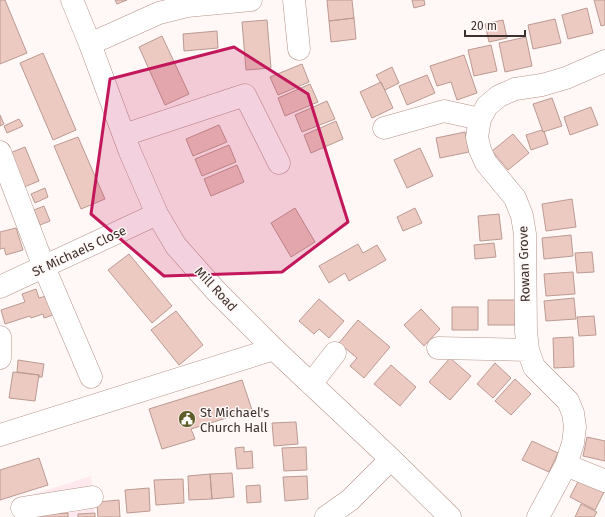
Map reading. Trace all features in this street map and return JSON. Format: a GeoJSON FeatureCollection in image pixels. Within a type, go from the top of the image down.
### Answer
{"type":"FeatureCollection","features":[{"type":"Feature","properties":{"kind":"street","name":"Mill Road"},"geometry":{"type":"LineString","coordinates":[[72,0],[130,152],[158,214],[176,246],[217,292],[274,349],[391,459],[450,517]]}},
{"type":"Feature","properties":{"kind":"street"},"geometry":{"type":"LineString","coordinates":[[90,44],[159,13],[187,6],[251,0]]}},
{"type":"Feature","properties":{"kind":"street"},"geometry":{"type":"LineString","coordinates":[[294,0],[299,50]]}},
{"type":"Feature","properties":{"kind":"street","name":"Rowan Grove"},"geometry":{"type":"LineString","coordinates":[[538,517],[566,465],[573,443],[575,427],[573,414],[568,401],[534,367],[528,350],[526,331],[525,234],[522,216],[515,198],[486,163],[480,150],[477,137],[480,119],[487,106],[498,96],[515,89],[566,78],[605,61]]}},
{"type":"Feature","properties":{"kind":"street"},"geometry":{"type":"LineString","coordinates":[[124,135],[245,95],[279,163]]}},
{"type":"Feature","properties":{"kind":"street"},"geometry":{"type":"LineString","coordinates":[[384,128],[444,111],[480,119]]}},
{"type":"Feature","properties":{"kind":"street"},"geometry":{"type":"LineString","coordinates":[[0,152],[44,267],[91,377]]}},
{"type":"Feature","properties":{"kind":"street","name":"St Michaels Close"},"geometry":{"type":"LineString","coordinates":[[0,287],[158,214]]}},
{"type":"Feature","properties":{"kind":"street"},"geometry":{"type":"LineString","coordinates":[[0,337],[0,358]]}},
{"type":"Feature","properties":{"kind":"street"},"geometry":{"type":"LineString","coordinates":[[438,348],[528,350]]}},
{"type":"Feature","properties":{"kind":"street"},"geometry":{"type":"LineString","coordinates":[[0,435],[274,349]]}},
{"type":"Feature","properties":{"kind":"street"},"geometry":{"type":"LineString","coordinates":[[311,384],[335,353]]}},
{"type":"Feature","properties":{"kind":"street"},"geometry":{"type":"LineString","coordinates":[[326,517],[350,500],[391,459]]}},
{"type":"Feature","properties":{"kind":"street"},"geometry":{"type":"LineString","coordinates":[[566,465],[605,481]]}},
{"type":"Feature","properties":{"kind":"street"},"geometry":{"type":"LineString","coordinates":[[22,508],[79,505]]}},
{"type":"Feature","properties":{"kind":"highlighted area"},"geometry":{"type":"Polygon","coordinates":[[[234,47],[308,94],[348,222],[282,272],[164,276],[91,214],[110,79],[234,47]]]}},
{"type":"Feature","properties":{"kind":"shaded area"},"geometry":{"type":"Polygon","coordinates":[[[91,476],[95,517],[22,517],[22,498],[91,476]]]}},
{"type":"Feature","properties":{"kind":"building"},"geometry":{"type":"Polygon","coordinates":[[[0,0],[5,0],[27,53],[0,64],[0,0]]]}},
{"type":"Feature","properties":{"kind":"building"},"geometry":{"type":"Polygon","coordinates":[[[115,0],[127,0],[117,4],[115,0]]]}},
{"type":"Feature","properties":{"kind":"building"},"geometry":{"type":"Polygon","coordinates":[[[327,0],[352,0],[354,18],[329,21],[327,0]]]}},
{"type":"Feature","properties":{"kind":"building"},"geometry":{"type":"Polygon","coordinates":[[[412,0],[424,0],[425,5],[414,8],[412,0]]]}},
{"type":"Feature","properties":{"kind":"building"},"geometry":{"type":"Polygon","coordinates":[[[594,0],[605,0],[605,25],[601,26],[594,0]]]}},
{"type":"Feature","properties":{"kind":"building"},"geometry":{"type":"Polygon","coordinates":[[[587,8],[593,33],[568,39],[562,15],[587,8]]]}},
{"type":"Feature","properties":{"kind":"building"},"geometry":{"type":"Polygon","coordinates":[[[354,18],[356,39],[331,42],[329,21],[354,18]]]}},
{"type":"Feature","properties":{"kind":"building"},"geometry":{"type":"Polygon","coordinates":[[[555,19],[561,43],[533,49],[528,25],[555,19]]]}},
{"type":"Feature","properties":{"kind":"building"},"geometry":{"type":"Polygon","coordinates":[[[267,20],[271,68],[246,70],[242,22],[267,20]]]}},
{"type":"Feature","properties":{"kind":"building"},"geometry":{"type":"Polygon","coordinates":[[[503,20],[507,38],[489,42],[485,24],[503,20]]]}},
{"type":"Feature","properties":{"kind":"building"},"geometry":{"type":"Polygon","coordinates":[[[217,31],[218,48],[184,51],[183,34],[217,31]]]}},
{"type":"Feature","properties":{"kind":"building"},"geometry":{"type":"Polygon","coordinates":[[[162,36],[189,94],[165,105],[139,47],[162,36]]]}},
{"type":"Feature","properties":{"kind":"building"},"geometry":{"type":"Polygon","coordinates":[[[526,37],[532,66],[505,72],[499,43],[526,37]]]}},
{"type":"Feature","properties":{"kind":"building"},"geometry":{"type":"Polygon","coordinates":[[[491,45],[497,71],[474,76],[468,50],[491,45]]]}},
{"type":"Feature","properties":{"kind":"building"},"geometry":{"type":"Polygon","coordinates":[[[43,53],[76,130],[53,140],[20,63],[43,53]]]}},
{"type":"Feature","properties":{"kind":"building"},"geometry":{"type":"Polygon","coordinates":[[[464,55],[477,93],[457,100],[451,82],[437,86],[430,66],[464,55]]]}},
{"type":"Feature","properties":{"kind":"building"},"geometry":{"type":"Polygon","coordinates":[[[302,64],[309,82],[278,95],[270,77],[302,64]]]}},
{"type":"Feature","properties":{"kind":"building"},"geometry":{"type":"Polygon","coordinates":[[[392,67],[399,83],[385,90],[376,75],[392,67]]]}},
{"type":"Feature","properties":{"kind":"building"},"geometry":{"type":"Polygon","coordinates":[[[427,75],[435,93],[407,105],[399,86],[427,75]]]}},
{"type":"Feature","properties":{"kind":"building"},"geometry":{"type":"Polygon","coordinates":[[[381,82],[393,108],[372,118],[360,92],[381,82]]]}},
{"type":"Feature","properties":{"kind":"building"},"geometry":{"type":"Polygon","coordinates":[[[310,84],[318,102],[285,116],[278,98],[310,84]]]}},
{"type":"Feature","properties":{"kind":"building"},"geometry":{"type":"Polygon","coordinates":[[[552,98],[562,126],[543,132],[533,104],[552,98]]]}},
{"type":"Feature","properties":{"kind":"building"},"geometry":{"type":"Polygon","coordinates":[[[327,101],[335,119],[302,132],[295,115],[327,101]]]}},
{"type":"Feature","properties":{"kind":"building"},"geometry":{"type":"Polygon","coordinates":[[[591,107],[598,125],[570,135],[564,117],[591,107]]]}},
{"type":"Feature","properties":{"kind":"building"},"geometry":{"type":"Polygon","coordinates":[[[0,115],[4,124],[0,126],[0,115]]]}},
{"type":"Feature","properties":{"kind":"building"},"geometry":{"type":"Polygon","coordinates":[[[19,119],[23,126],[7,133],[4,126],[19,119]]]}},
{"type":"Feature","properties":{"kind":"building"},"geometry":{"type":"Polygon","coordinates":[[[336,121],[343,139],[311,153],[304,135],[336,121]]]}},
{"type":"Feature","properties":{"kind":"building"},"geometry":{"type":"Polygon","coordinates":[[[219,125],[227,142],[193,156],[186,139],[219,125]]]}},
{"type":"Feature","properties":{"kind":"building"},"geometry":{"type":"Polygon","coordinates":[[[542,130],[543,132],[544,131],[548,144],[531,150],[526,135],[542,130]]]}},
{"type":"Feature","properties":{"kind":"building"},"geometry":{"type":"Polygon","coordinates":[[[465,132],[469,152],[440,158],[436,138],[465,132]]]}},
{"type":"Feature","properties":{"kind":"building"},"geometry":{"type":"Polygon","coordinates":[[[513,134],[529,153],[508,170],[492,151],[513,134]]]}},
{"type":"Feature","properties":{"kind":"building"},"geometry":{"type":"Polygon","coordinates":[[[78,137],[105,199],[81,209],[54,146],[78,137]]]}},
{"type":"Feature","properties":{"kind":"building"},"geometry":{"type":"Polygon","coordinates":[[[229,145],[236,162],[202,176],[195,159],[229,145]]]}},
{"type":"Feature","properties":{"kind":"building"},"geometry":{"type":"Polygon","coordinates":[[[25,147],[39,181],[24,187],[10,153],[25,147]]]}},
{"type":"Feature","properties":{"kind":"building"},"geometry":{"type":"Polygon","coordinates":[[[420,148],[433,176],[407,188],[394,160],[420,148]]]}},
{"type":"Feature","properties":{"kind":"building"},"geometry":{"type":"Polygon","coordinates":[[[237,165],[244,182],[211,196],[204,179],[237,165]]]}},
{"type":"Feature","properties":{"kind":"building"},"geometry":{"type":"Polygon","coordinates":[[[45,188],[48,197],[35,203],[31,194],[45,188]]]}},
{"type":"Feature","properties":{"kind":"building"},"geometry":{"type":"Polygon","coordinates":[[[572,199],[576,227],[546,231],[542,204],[572,199]]]}},
{"type":"Feature","properties":{"kind":"building"},"geometry":{"type":"Polygon","coordinates":[[[44,206],[50,221],[40,225],[34,210],[44,206]]]}},
{"type":"Feature","properties":{"kind":"building"},"geometry":{"type":"Polygon","coordinates":[[[295,208],[315,242],[291,257],[271,223],[295,208]]]}},
{"type":"Feature","properties":{"kind":"building"},"geometry":{"type":"Polygon","coordinates":[[[415,208],[422,223],[403,231],[397,217],[415,208]]]}},
{"type":"Feature","properties":{"kind":"building"},"geometry":{"type":"Polygon","coordinates":[[[499,214],[502,239],[480,241],[478,216],[499,214]]]}},
{"type":"Feature","properties":{"kind":"building"},"geometry":{"type":"Polygon","coordinates":[[[16,228],[23,250],[6,255],[4,248],[0,249],[0,232],[16,228]]]}},
{"type":"Feature","properties":{"kind":"building"},"geometry":{"type":"Polygon","coordinates":[[[571,235],[573,256],[544,259],[542,238],[571,235]]]}},
{"type":"Feature","properties":{"kind":"building"},"geometry":{"type":"Polygon","coordinates":[[[494,243],[496,257],[475,259],[474,245],[494,243]]]}},
{"type":"Feature","properties":{"kind":"building"},"geometry":{"type":"Polygon","coordinates":[[[358,244],[363,253],[377,245],[386,260],[349,281],[345,273],[329,283],[319,266],[358,244]]]}},
{"type":"Feature","properties":{"kind":"building"},"geometry":{"type":"Polygon","coordinates":[[[592,252],[594,272],[577,273],[575,253],[592,252]]]}},
{"type":"Feature","properties":{"kind":"building"},"geometry":{"type":"Polygon","coordinates":[[[129,254],[172,306],[152,323],[108,270],[129,254]]]}},
{"type":"Feature","properties":{"kind":"building"},"geometry":{"type":"Polygon","coordinates":[[[573,272],[575,294],[546,296],[544,274],[573,272]]]}},
{"type":"Feature","properties":{"kind":"building"},"geometry":{"type":"Polygon","coordinates":[[[36,289],[39,298],[46,296],[53,315],[44,318],[43,314],[31,318],[30,316],[5,324],[1,310],[25,302],[22,294],[36,289]]]}},
{"type":"Feature","properties":{"kind":"building"},"geometry":{"type":"Polygon","coordinates":[[[574,298],[576,319],[546,321],[544,301],[574,298]]]}},
{"type":"Feature","properties":{"kind":"building"},"geometry":{"type":"Polygon","coordinates":[[[319,299],[344,321],[329,338],[319,329],[314,334],[299,321],[319,299]]]}},
{"type":"Feature","properties":{"kind":"building"},"geometry":{"type":"Polygon","coordinates":[[[488,300],[515,300],[515,325],[488,325],[488,300]]]}},
{"type":"Feature","properties":{"kind":"building"},"geometry":{"type":"Polygon","coordinates":[[[452,307],[478,307],[478,330],[452,330],[452,307]]]}},
{"type":"Feature","properties":{"kind":"building"},"geometry":{"type":"Polygon","coordinates":[[[421,309],[440,329],[424,346],[404,325],[421,309]]]}},
{"type":"Feature","properties":{"kind":"building"},"geometry":{"type":"Polygon","coordinates":[[[176,311],[203,345],[179,365],[151,330],[176,311]]]}},
{"type":"Feature","properties":{"kind":"building"},"geometry":{"type":"Polygon","coordinates":[[[594,316],[596,335],[579,336],[577,317],[594,316]]]}},
{"type":"Feature","properties":{"kind":"building"},"geometry":{"type":"Polygon","coordinates":[[[358,320],[390,347],[364,378],[350,366],[357,358],[339,343],[358,320]]]}},
{"type":"Feature","properties":{"kind":"building"},"geometry":{"type":"Polygon","coordinates":[[[573,337],[574,367],[554,368],[553,338],[573,337]]]}},
{"type":"Feature","properties":{"kind":"building"},"geometry":{"type":"Polygon","coordinates":[[[450,358],[471,376],[450,400],[429,382],[450,358]]]}},
{"type":"Feature","properties":{"kind":"building"},"geometry":{"type":"Polygon","coordinates":[[[18,360],[44,364],[42,377],[39,377],[39,375],[17,372],[18,360]]]}},
{"type":"Feature","properties":{"kind":"building"},"geometry":{"type":"Polygon","coordinates":[[[495,363],[511,378],[493,398],[477,384],[495,363]]]}},
{"type":"Feature","properties":{"kind":"building"},"geometry":{"type":"Polygon","coordinates":[[[391,365],[416,387],[400,406],[374,384],[391,365]]]}},
{"type":"Feature","properties":{"kind":"building"},"geometry":{"type":"Polygon","coordinates":[[[13,372],[39,375],[35,401],[9,398],[13,372]]]}},
{"type":"Feature","properties":{"kind":"building"},"geometry":{"type":"Polygon","coordinates":[[[515,379],[531,394],[511,415],[495,401],[515,379]]]}},
{"type":"Feature","properties":{"kind":"building","name":"St Michael's Church Hall"},"geometry":{"type":"Polygon","coordinates":[[[242,380],[252,410],[191,429],[195,439],[162,449],[149,409],[242,380]]]}},
{"type":"Feature","properties":{"kind":"building"},"geometry":{"type":"Polygon","coordinates":[[[296,422],[298,444],[274,446],[272,423],[296,422]]]}},
{"type":"Feature","properties":{"kind":"building"},"geometry":{"type":"Polygon","coordinates":[[[587,437],[605,441],[605,461],[583,456],[587,437]]]}},
{"type":"Feature","properties":{"kind":"building"},"geometry":{"type":"Polygon","coordinates":[[[532,441],[558,453],[549,472],[522,460],[532,441]]]}},
{"type":"Feature","properties":{"kind":"building"},"geometry":{"type":"Polygon","coordinates":[[[244,447],[244,452],[252,451],[253,468],[237,469],[235,448],[244,447]]]}},
{"type":"Feature","properties":{"kind":"building"},"geometry":{"type":"Polygon","coordinates":[[[306,447],[307,470],[284,471],[282,448],[306,447]]]}},
{"type":"Feature","properties":{"kind":"building"},"geometry":{"type":"Polygon","coordinates":[[[39,458],[48,485],[0,500],[0,470],[39,458]]]}},
{"type":"Feature","properties":{"kind":"building"},"geometry":{"type":"Polygon","coordinates":[[[232,473],[234,497],[212,499],[210,474],[232,473]]]}},
{"type":"Feature","properties":{"kind":"building"},"geometry":{"type":"Polygon","coordinates":[[[210,474],[212,499],[189,500],[188,476],[210,474]]]}},
{"type":"Feature","properties":{"kind":"building"},"geometry":{"type":"Polygon","coordinates":[[[307,476],[308,499],[285,501],[283,477],[307,476]]]}},
{"type":"Feature","properties":{"kind":"building"},"geometry":{"type":"Polygon","coordinates":[[[580,478],[605,490],[595,510],[570,497],[580,478]]]}},
{"type":"Feature","properties":{"kind":"building"},"geometry":{"type":"Polygon","coordinates":[[[183,479],[184,503],[156,505],[154,480],[183,479]]]}},
{"type":"Feature","properties":{"kind":"building"},"geometry":{"type":"Polygon","coordinates":[[[260,485],[261,502],[247,503],[246,486],[260,485]]]}},
{"type":"Feature","properties":{"kind":"building"},"geometry":{"type":"Polygon","coordinates":[[[149,488],[150,511],[127,513],[125,490],[149,488]]]}},
{"type":"Feature","properties":{"kind":"building"},"geometry":{"type":"Polygon","coordinates":[[[119,500],[120,517],[98,517],[97,502],[119,500]]]}},
{"type":"Feature","properties":{"kind":"building"},"geometry":{"type":"Polygon","coordinates":[[[581,504],[597,512],[594,517],[575,517],[581,504]]]}},
{"type":"Feature","properties":{"kind":"building"},"geometry":{"type":"Polygon","coordinates":[[[68,513],[68,517],[22,517],[22,516],[68,513]]]}},
{"type":"Feature","properties":{"kind":"building"},"geometry":{"type":"Polygon","coordinates":[[[95,513],[95,517],[78,517],[78,514],[95,513]]]}},
{"type":"Feature","properties":{"kind":"place","name":"St Michael's Church Hall"},"geometry":{"type":"Point","coordinates":[187,419]}}]}
